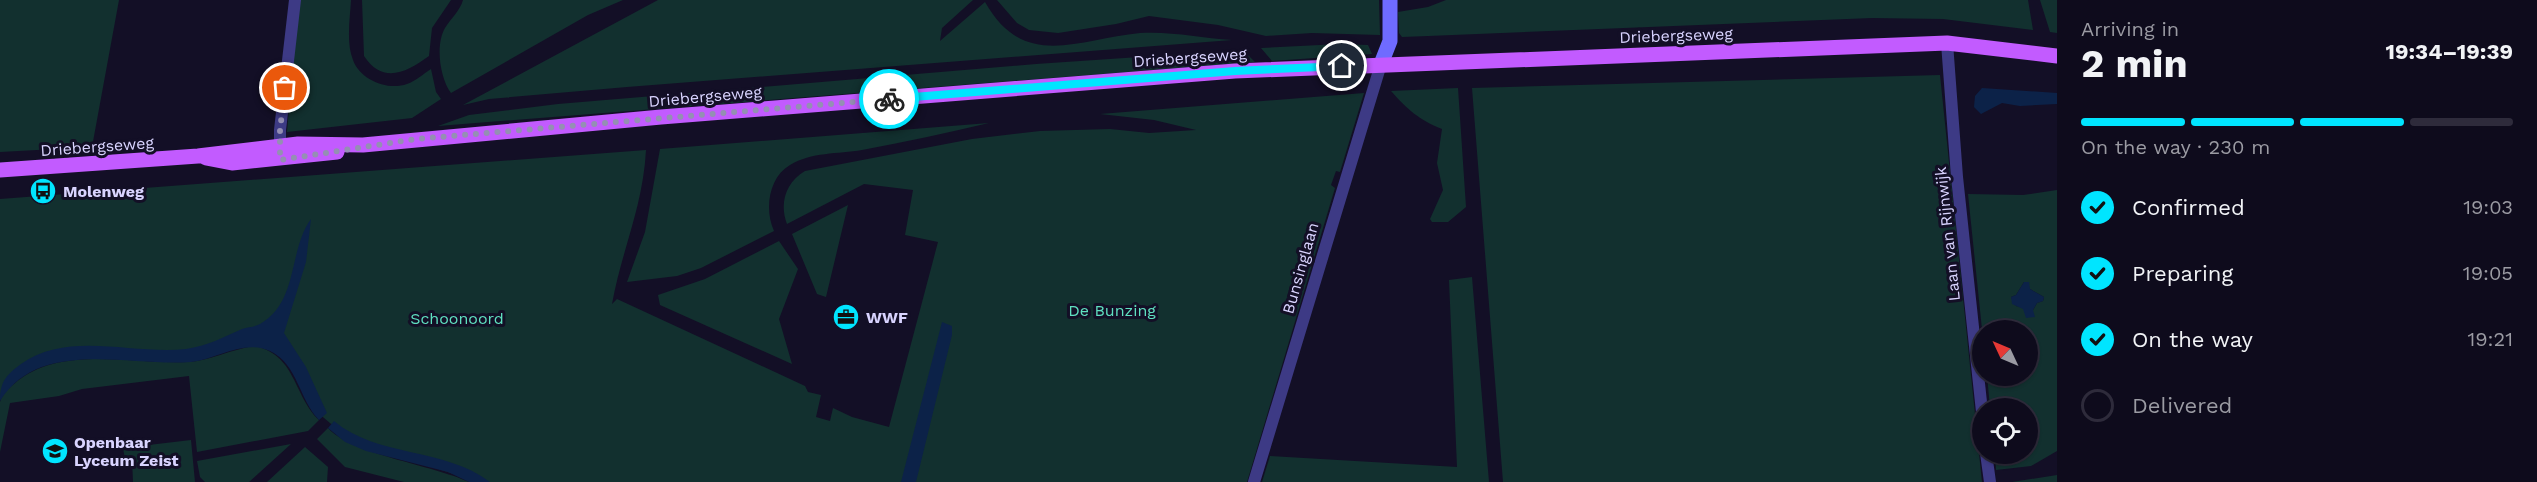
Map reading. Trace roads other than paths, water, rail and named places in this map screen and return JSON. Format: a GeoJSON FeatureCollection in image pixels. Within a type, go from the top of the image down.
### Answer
{"type":"FeatureCollection","features":[{"type":"Feature","properties":{"kind":"main road","name":"Driebergseweg"},"geometry":{"type":"LineString","coordinates":[[0,170],[198,156],[232,163],[280,153],[331,154],[363,146],[661,117],[1223,72],[1947,43],[2057,56]]}},
{"type":"Feature","properties":{"kind":"street"},"geometry":{"type":"LineString","coordinates":[[280,153],[295,0]]}},
{"type":"Feature","properties":{"kind":"street"},"geometry":{"type":"LineString","coordinates":[[1381,64],[1390,41],[1390,0]]}},
{"type":"Feature","properties":{"kind":"street","name":"Laan van Rijnwijk"},"geometry":{"type":"LineString","coordinates":[[1947,43],[1957,177],[1981,398]]}},
{"type":"Feature","properties":{"kind":"street","name":"Bunsinglaan"},"geometry":{"type":"LineString","coordinates":[[1254,482],[1381,64]]}},
{"type":"Feature","properties":{"kind":"street"},"geometry":{"type":"LineString","coordinates":[[1987,464],[1989,482]]}},
{"type":"Feature","properties":{"kind":"water"},"geometry":{"type":"Polygon","coordinates":[[[1982,88],[2057,93],[2057,104],[2020,106],[2002,103],[1981,114],[1974,107],[1975,96],[1982,88]]]}},
{"type":"Feature","properties":{"kind":"water"},"geometry":{"type":"Polygon","coordinates":[[[311,219],[306,262],[284,333],[306,367],[327,413],[319,420],[312,412],[287,364],[270,351],[250,347],[191,362],[87,359],[62,362],[38,369],[17,381],[0,401],[1,389],[11,372],[40,354],[59,348],[101,346],[186,349],[260,324],[281,303],[292,275],[299,245],[311,219]]]}},
{"type":"Feature","properties":{"kind":"water"},"geometry":{"type":"Polygon","coordinates":[[[2024,282],[2029,282],[2030,289],[2044,297],[2043,301],[2037,303],[2033,310],[2035,317],[2026,318],[2023,309],[2012,304],[2011,297],[2016,295],[2024,282]]]}},
{"type":"Feature","properties":{"kind":"water"},"geometry":{"type":"Polygon","coordinates":[[[942,322],[952,326],[952,335],[916,482],[901,482],[942,322]]]}},
{"type":"Feature","properties":{"kind":"water"},"geometry":{"type":"Polygon","coordinates":[[[334,421],[351,433],[370,441],[452,463],[490,482],[469,482],[448,472],[366,451],[345,442],[328,428],[334,421]]]}},
{"type":"Feature","properties":{"kind":"place","name":"Molenweg"},"geometry":{"type":"Point","coordinates":[43,191]}},
{"type":"Feature","properties":{"kind":"place","name":"WWF"},"geometry":{"type":"Point","coordinates":[846,317]}},
{"type":"Feature","properties":{"kind":"place","name":"Openbaar Lyceum Zeist"},"geometry":{"type":"Point","coordinates":[55,451]}},
{"type":"Feature","properties":{"kind":"park label","name":"De Bunzing"},"geometry":{"type":"Point","coordinates":[1112,310]}},
{"type":"Feature","properties":{"kind":"park label","name":"Schoonoord"},"geometry":{"type":"Point","coordinates":[457,318]}}]}
